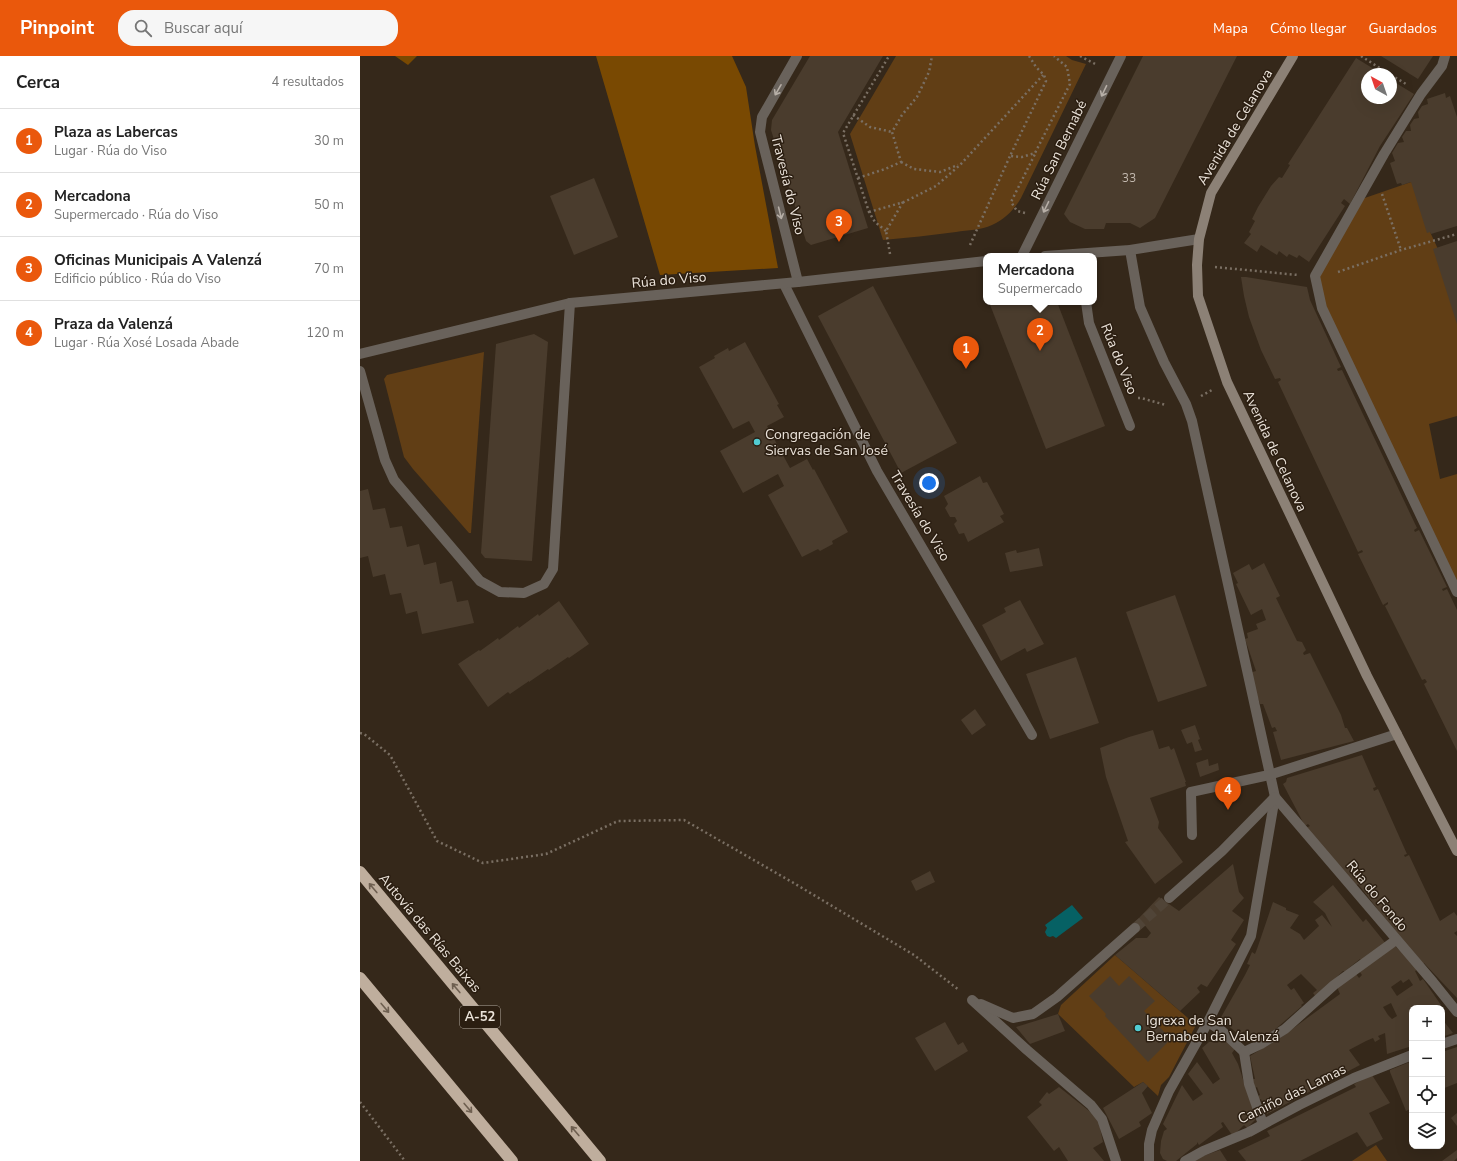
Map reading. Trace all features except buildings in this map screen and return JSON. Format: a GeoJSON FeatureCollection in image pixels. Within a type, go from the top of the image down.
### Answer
{"type":"FeatureCollection","features":[{"type":"Feature","properties":{"kind":"highway","name":"Autovía das Rías Baixas"},"geometry":{"type":"LineString","coordinates":[[360,872],[600,1161]]}},
{"type":"Feature","properties":{"kind":"highway"},"geometry":{"type":"LineString","coordinates":[[360,978],[512,1161]]}},
{"type":"Feature","properties":{"kind":"street","name":"Travesía do Viso"},"geometry":{"type":"LineString","coordinates":[[797,56],[762,117],[760,132],[798,282]]}},
{"type":"Feature","properties":{"kind":"street","name":"Rúa San Bernabé"},"geometry":{"type":"LineString","coordinates":[[1024,253],[1121,56]]}},
{"type":"Feature","properties":{"kind":"street","name":"Avenida de Celanova"},"geometry":{"type":"LineString","coordinates":[[1293,56],[1211,193],[1199,238],[1197,266],[1198,296],[1227,382],[1367,676],[1457,851]]}},
{"type":"Feature","properties":{"kind":"street"},"geometry":{"type":"LineString","coordinates":[[1445,56],[1442,66],[1421,94],[1384,154],[1315,276],[1322,308],[1457,592]]}},
{"type":"Feature","properties":{"kind":"street"},"geometry":{"type":"LineString","coordinates":[[1097,253],[1130,250],[1199,238]]}},
{"type":"Feature","properties":{"kind":"street"},"geometry":{"type":"LineString","coordinates":[[1130,250],[1140,307],[1164,362],[1186,404],[1192,421],[1275,797],[1251,936],[1208,1022],[1169,1091],[1152,1130],[1149,1144],[1149,1161]]}},
{"type":"Feature","properties":{"kind":"street","name":"Rúa do Viso"},"geometry":{"type":"LineString","coordinates":[[360,354],[570,303],[784,284],[962,262],[983,261]]}},
{"type":"Feature","properties":{"kind":"street","name":"Travesía do Viso"},"geometry":{"type":"LineString","coordinates":[[784,284],[877,471],[1032,735]]}},
{"type":"Feature","properties":{"kind":"street"},"geometry":{"type":"LineString","coordinates":[[360,371],[385,460],[394,480],[480,581],[500,592],[524,593],[544,584],[553,569],[570,303]]}},
{"type":"Feature","properties":{"kind":"street","name":"Rúa do Viso"},"geometry":{"type":"LineString","coordinates":[[1086,305],[1089,323],[1130,426]]}},
{"type":"Feature","properties":{"kind":"street"},"geometry":{"type":"LineString","coordinates":[[1192,835],[1191,792],[1269,775],[1397,734]]}},
{"type":"Feature","properties":{"kind":"street"},"geometry":{"type":"LineString","coordinates":[[1169,898],[1222,851],[1275,797]]}},
{"type":"Feature","properties":{"kind":"street","name":"Rúa do Fondo"},"geometry":{"type":"LineString","coordinates":[[1275,797],[1457,1012]]}},
{"type":"Feature","properties":{"kind":"street"},"geometry":{"type":"LineString","coordinates":[[972,1000],[1013,1018],[1033,1014],[1057,997],[1135,928]]}},
{"type":"Feature","properties":{"kind":"street"},"geometry":{"type":"LineString","coordinates":[[1244,1052],[1262,1044],[1285,1030],[1334,985],[1396,940]]}},
{"type":"Feature","properties":{"kind":"street"},"geometry":{"type":"LineString","coordinates":[[972,1000],[1091,1105],[1102,1119],[1116,1161]]}},
{"type":"Feature","properties":{"kind":"street"},"geometry":{"type":"LineString","coordinates":[[1208,1022],[1222,1031],[1244,1052],[1249,1084],[1263,1124]]}},
{"type":"Feature","properties":{"kind":"street"},"geometry":{"type":"LineString","coordinates":[[1445,1043],[1457,1039]]}},
{"type":"Feature","properties":{"kind":"street","name":"Camiño das Lamas"},"geometry":{"type":"LineString","coordinates":[[1185,1161],[1202,1151],[1248,1132],[1354,1078],[1409,1056]]}},
{"type":"Feature","properties":{"kind":"path"},"geometry":{"type":"LineString","coordinates":[[886,231],[874,222],[868,212],[843,133],[889,56]]}},
{"type":"Feature","properties":{"kind":"path"},"geometry":{"type":"LineString","coordinates":[[932,56],[929,72],[917,97],[902,115],[892,132],[901,162],[914,169],[940,172],[960,165]]}},
{"type":"Feature","properties":{"kind":"path"},"geometry":{"type":"LineString","coordinates":[[962,262],[1046,80],[1044,74],[1036,67],[1029,56]]}},
{"type":"Feature","properties":{"kind":"path"},"geometry":{"type":"LineString","coordinates":[[1042,216],[1017,211],[1011,202],[1070,84],[1067,67],[1054,56]]}},
{"type":"Feature","properties":{"kind":"path"},"geometry":{"type":"LineString","coordinates":[[1361,56],[1380,68]]}},
{"type":"Feature","properties":{"kind":"path"},"geometry":{"type":"LineString","coordinates":[[868,212],[904,202],[936,186],[960,165],[1044,74]]}},
{"type":"Feature","properties":{"kind":"path"},"geometry":{"type":"LineString","coordinates":[[853,115],[870,127],[892,132]]}},
{"type":"Feature","properties":{"kind":"path"},"geometry":{"type":"LineString","coordinates":[[1010,156],[1022,157],[1035,153]]}},
{"type":"Feature","properties":{"kind":"path"},"geometry":{"type":"LineString","coordinates":[[858,178],[885,170],[901,162]]}},
{"type":"Feature","properties":{"kind":"path"},"geometry":{"type":"LineString","coordinates":[[1381,191],[1401,250]]}},
{"type":"Feature","properties":{"kind":"path"},"geometry":{"type":"LineString","coordinates":[[893,271],[886,231],[904,202]]}},
{"type":"Feature","properties":{"kind":"path"},"geometry":{"type":"LineString","coordinates":[[1197,266],[1315,276],[1334,274],[1401,250],[1457,234]]}},
{"type":"Feature","properties":{"kind":"path"},"geometry":{"type":"LineString","coordinates":[[360,733],[364,734],[390,755],[437,841],[483,862],[546,854],[618,821],[684,820],[914,955],[972,1000]]}},
{"type":"Feature","properties":{"kind":"path"},"geometry":{"type":"LineString","coordinates":[[360,1102],[405,1161]]}},
{"type":"Feature","properties":{"kind":"shaded area"},"geometry":{"type":"Polygon","coordinates":[[[395,56],[417,56],[408,65],[395,56]]]}},
{"type":"Feature","properties":{"kind":"shaded area"},"geometry":{"type":"Polygon","coordinates":[[[596,56],[732,56],[746,87],[755,146],[778,268],[660,275],[596,56]]]}},
{"type":"Feature","properties":{"kind":"shaded area"},"geometry":{"type":"Polygon","coordinates":[[[896,56],[1066,56],[1072,60],[1086,64],[1021,198],[1012,210],[1001,220],[988,227],[979,229],[883,240],[850,134],[896,56]]]}},
{"type":"Feature","properties":{"kind":"shaded area"},"geometry":{"type":"Polygon","coordinates":[[[1414,181],[1457,310],[1457,416],[1429,424],[1440,479],[1457,474],[1457,592],[1322,308],[1315,276],[1359,200],[1414,181]]]}},
{"type":"Feature","properties":{"kind":"shaded area"},"geometry":{"type":"Polygon","coordinates":[[[484,352],[471,533],[469,533],[404,457],[384,379],[387,375],[484,352]]]}},
{"type":"Feature","properties":{"kind":"shaded area"},"geometry":{"type":"Polygon","coordinates":[[[1115,955],[1196,1025],[1169,1077],[1161,1085],[1158,1096],[1143,1082],[1134,1087],[1058,1014],[1061,1005],[1115,955]]]}},
{"type":"Feature","properties":{"kind":"shaded area"},"geometry":{"type":"Polygon","coordinates":[[[1376,1145],[1387,1161],[1352,1161],[1376,1145]]]}},
{"type":"Feature","properties":{"kind":"water"},"geometry":{"type":"Polygon","coordinates":[[[1072,905],[1083,918],[1056,938],[1053,936],[1047,936],[1045,932],[1047,928],[1045,925],[1072,905]]]}},
{"type":"Feature","properties":{"kind":"tunnel"},"geometry":{"type":"LineString","coordinates":[[1135,928],[1169,898]]}},
{"type":"Feature","properties":{"kind":"place","name":"Oficinas Municipais A Valenzá"},"geometry":{"type":"Point","coordinates":[839,242]}},
{"type":"Feature","properties":{"kind":"place","name":"Mercadona"},"geometry":{"type":"Point","coordinates":[1040,351]}},
{"type":"Feature","properties":{"kind":"place","name":"Plaza as Labercas"},"geometry":{"type":"Point","coordinates":[966,369]}},
{"type":"Feature","properties":{"kind":"place","name":"Congregación de Siervas de San José"},"geometry":{"type":"Point","coordinates":[757,442]}},
{"type":"Feature","properties":{"kind":"place","name":"Praza da Valenzá"},"geometry":{"type":"Point","coordinates":[1228,810]}},
{"type":"Feature","properties":{"kind":"place","name":"Igrexa de San Bernabeu da Valenzá"},"geometry":{"type":"Point","coordinates":[1138,1028]}}]}
